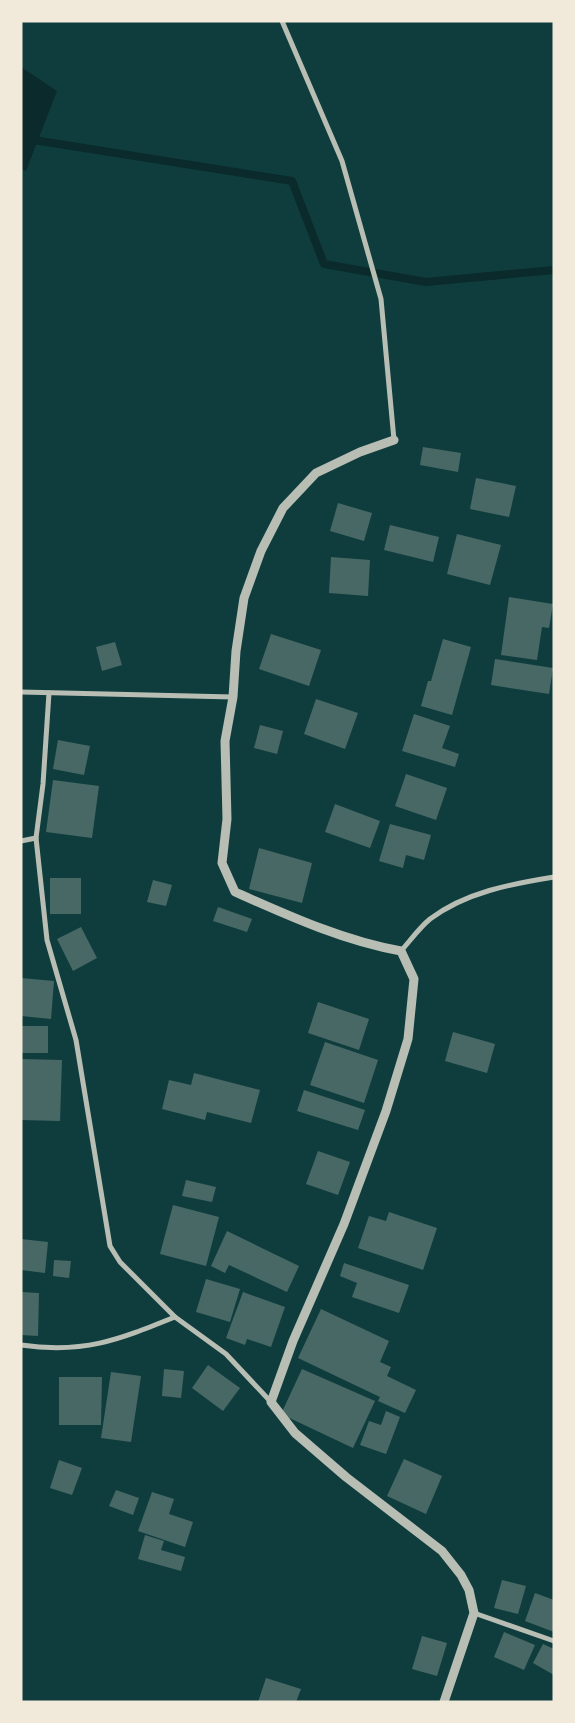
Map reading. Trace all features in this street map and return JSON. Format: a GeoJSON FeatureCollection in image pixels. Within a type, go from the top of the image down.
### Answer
{"type":"FeatureCollection","features":[{"type":"Feature","properties":{"kind":"street"},"geometry":{"type":"LineString","coordinates":[[282,21],[342,161],[369,256],[378,290],[394,440],[360,452],[316,473],[283,508],[261,551],[244,598],[236,651],[233,697],[225,741],[226,819],[222,863],[235,892],[286,915],[372,946],[401,951]]}},
{"type":"Feature","properties":{"kind":"street"},"geometry":{"type":"LineString","coordinates":[[21,692],[233,697]]}},
{"type":"Feature","properties":{"kind":"street"},"geometry":{"type":"LineString","coordinates":[[49,693],[43,784],[36,838],[47,940],[76,1040],[110,1246],[120,1262],[175,1317],[226,1354],[271,1402],[301,1439],[442,1551],[469,1590],[474,1613],[444,1702]]}},
{"type":"Feature","properties":{"kind":"street"},"geometry":{"type":"LineString","coordinates":[[21,841],[36,838]]}},
{"type":"Feature","properties":{"kind":"street"},"geometry":{"type":"LineString","coordinates":[[401,951],[428,920],[455,903],[510,884],[554,877]]}},
{"type":"Feature","properties":{"kind":"street"},"geometry":{"type":"LineString","coordinates":[[271,1402],[293,1341],[344,1224],[386,1111],[408,1039],[414,979],[401,951]]}},
{"type":"Feature","properties":{"kind":"street"},"geometry":{"type":"LineString","coordinates":[[21,1345],[41,1348],[81,1347],[116,1341],[175,1317]]}},
{"type":"Feature","properties":{"kind":"street"},"geometry":{"type":"LineString","coordinates":[[474,1613],[554,1641]]}},
{"type":"Feature","properties":{"kind":"water"},"geometry":{"type":"Polygon","coordinates":[[[21,67],[57,91],[26,171],[21,169],[21,67]]]}},
{"type":"Feature","properties":{"kind":"building"},"geometry":{"type":"Polygon","coordinates":[[[423,447],[461,453],[458,472],[420,465],[423,447]]]}},
{"type":"Feature","properties":{"kind":"building"},"geometry":{"type":"Polygon","coordinates":[[[476,478],[516,486],[509,517],[470,509],[476,478]]]}},
{"type":"Feature","properties":{"kind":"building"},"geometry":{"type":"Polygon","coordinates":[[[338,503],[372,513],[364,541],[330,531],[338,503]]]}},
{"type":"Feature","properties":{"kind":"building"},"geometry":{"type":"Polygon","coordinates":[[[390,525],[439,537],[433,562],[384,550],[390,525]]]}},
{"type":"Feature","properties":{"kind":"building"},"geometry":{"type":"Polygon","coordinates":[[[457,534],[501,545],[490,585],[447,574],[457,534]]]}},
{"type":"Feature","properties":{"kind":"building"},"geometry":{"type":"Polygon","coordinates":[[[331,557],[370,560],[368,596],[329,593],[331,557]]]}},
{"type":"Feature","properties":{"kind":"building"},"geometry":{"type":"Polygon","coordinates":[[[509,597],[553,604],[549,628],[542,627],[537,660],[501,655],[509,597]]]}},
{"type":"Feature","properties":{"kind":"building"},"geometry":{"type":"Polygon","coordinates":[[[271,634],[321,650],[309,686],[259,669],[271,634]]]}},
{"type":"Feature","properties":{"kind":"building"},"geometry":{"type":"Polygon","coordinates":[[[443,639],[471,647],[452,715],[421,706],[428,681],[431,681],[443,639]]]}},
{"type":"Feature","properties":{"kind":"building"},"geometry":{"type":"Polygon","coordinates":[[[115,642],[122,665],[102,671],[96,647],[115,642]]]}},
{"type":"Feature","properties":{"kind":"building"},"geometry":{"type":"Polygon","coordinates":[[[495,659],[553,668],[549,694],[491,685],[495,659]]]}},
{"type":"Feature","properties":{"kind":"building"},"geometry":{"type":"Polygon","coordinates":[[[316,699],[358,713],[345,749],[304,734],[316,699]]]}},
{"type":"Feature","properties":{"kind":"building"},"geometry":{"type":"Polygon","coordinates":[[[414,714],[450,726],[442,748],[459,754],[455,767],[402,751],[414,714]]]}},
{"type":"Feature","properties":{"kind":"building"},"geometry":{"type":"Polygon","coordinates":[[[260,725],[283,731],[277,754],[254,748],[260,725]]]}},
{"type":"Feature","properties":{"kind":"building"},"geometry":{"type":"Polygon","coordinates":[[[58,740],[90,746],[84,775],[53,769],[58,740]]]}},
{"type":"Feature","properties":{"kind":"building"},"geometry":{"type":"Polygon","coordinates":[[[406,774],[447,788],[436,820],[395,806],[406,774]]]}},
{"type":"Feature","properties":{"kind":"building"},"geometry":{"type":"Polygon","coordinates":[[[53,780],[99,786],[92,838],[46,832],[53,780]]]}},
{"type":"Feature","properties":{"kind":"building"},"geometry":{"type":"Polygon","coordinates":[[[335,804],[380,821],[370,848],[325,832],[335,804]]]}},
{"type":"Feature","properties":{"kind":"building"},"geometry":{"type":"Polygon","coordinates":[[[390,824],[431,835],[424,860],[406,855],[403,868],[379,861],[390,824]]]}},
{"type":"Feature","properties":{"kind":"building"},"geometry":{"type":"Polygon","coordinates":[[[259,848],[312,863],[302,903],[249,889],[259,848]]]}},
{"type":"Feature","properties":{"kind":"building"},"geometry":{"type":"Polygon","coordinates":[[[50,878],[81,878],[81,914],[50,914],[50,878]]]}},
{"type":"Feature","properties":{"kind":"building"},"geometry":{"type":"Polygon","coordinates":[[[153,880],[172,885],[166,906],[147,902],[153,880]]]}},
{"type":"Feature","properties":{"kind":"building"},"geometry":{"type":"Polygon","coordinates":[[[218,907],[252,919],[247,932],[213,921],[218,907]]]}},
{"type":"Feature","properties":{"kind":"building"},"geometry":{"type":"Polygon","coordinates":[[[81,927],[97,958],[73,971],[57,939],[81,927]]]}},
{"type":"Feature","properties":{"kind":"building"},"geometry":{"type":"Polygon","coordinates":[[[21,978],[54,981],[51,1019],[21,1016],[21,978]]]}},
{"type":"Feature","properties":{"kind":"building"},"geometry":{"type":"Polygon","coordinates":[[[318,1002],[369,1019],[359,1050],[308,1033],[318,1002]]]}},
{"type":"Feature","properties":{"kind":"building"},"geometry":{"type":"Polygon","coordinates":[[[21,1026],[48,1026],[48,1053],[21,1053],[21,1026]]]}},
{"type":"Feature","properties":{"kind":"building"},"geometry":{"type":"Polygon","coordinates":[[[453,1032],[495,1044],[487,1073],[445,1061],[453,1032]]]}},
{"type":"Feature","properties":{"kind":"building"},"geometry":{"type":"Polygon","coordinates":[[[325,1042],[378,1060],[364,1103],[310,1085],[325,1042]]]}},
{"type":"Feature","properties":{"kind":"building"},"geometry":{"type":"Polygon","coordinates":[[[21,1059],[62,1060],[60,1121],[21,1120],[21,1059]]]}},
{"type":"Feature","properties":{"kind":"building"},"geometry":{"type":"Polygon","coordinates":[[[194,1073],[260,1090],[251,1123],[207,1112],[205,1120],[162,1109],[169,1080],[191,1085],[194,1073]]]}},
{"type":"Feature","properties":{"kind":"building"},"geometry":{"type":"Polygon","coordinates":[[[304,1090],[365,1110],[358,1130],[297,1111],[304,1090]]]}},
{"type":"Feature","properties":{"kind":"building"},"geometry":{"type":"Polygon","coordinates":[[[318,1151],[350,1162],[338,1195],[306,1184],[318,1151]]]}},
{"type":"Feature","properties":{"kind":"building"},"geometry":{"type":"Polygon","coordinates":[[[186,1180],[216,1187],[212,1202],[182,1196],[186,1180]]]}},
{"type":"Feature","properties":{"kind":"building"},"geometry":{"type":"Polygon","coordinates":[[[173,1205],[219,1217],[206,1266],[160,1254],[173,1205]]]}},
{"type":"Feature","properties":{"kind":"building"},"geometry":{"type":"Polygon","coordinates":[[[389,1212],[437,1228],[423,1270],[358,1248],[369,1216],[386,1221],[389,1212]]]}},
{"type":"Feature","properties":{"kind":"building"},"geometry":{"type":"Polygon","coordinates":[[[227,1231],[299,1266],[287,1292],[229,1265],[225,1273],[211,1266],[227,1231]]]}},
{"type":"Feature","properties":{"kind":"building"},"geometry":{"type":"Polygon","coordinates":[[[21,1239],[48,1242],[45,1273],[21,1270],[21,1239]]]}},
{"type":"Feature","properties":{"kind":"building"},"geometry":{"type":"Polygon","coordinates":[[[54,1260],[71,1261],[69,1278],[53,1276],[54,1260]]]}},
{"type":"Feature","properties":{"kind":"building"},"geometry":{"type":"Polygon","coordinates":[[[344,1263],[409,1285],[399,1313],[352,1297],[357,1283],[340,1276],[344,1263]]]}},
{"type":"Feature","properties":{"kind":"building"},"geometry":{"type":"Polygon","coordinates":[[[206,1279],[240,1289],[230,1322],[196,1312],[206,1279]]]}},
{"type":"Feature","properties":{"kind":"building"},"geometry":{"type":"Polygon","coordinates":[[[21,1292],[39,1293],[38,1336],[21,1335],[21,1292]]]}},
{"type":"Feature","properties":{"kind":"building"},"geometry":{"type":"Polygon","coordinates":[[[243,1292],[285,1307],[271,1347],[247,1339],[245,1345],[226,1338],[243,1292]]]}},
{"type":"Feature","properties":{"kind":"building"},"geometry":{"type":"Polygon","coordinates":[[[321,1309],[389,1341],[380,1362],[391,1367],[387,1376],[416,1390],[405,1413],[378,1401],[380,1397],[298,1358],[321,1309]]]}},
{"type":"Feature","properties":{"kind":"building"},"geometry":{"type":"Polygon","coordinates":[[[208,1365],[240,1388],[223,1411],[192,1388],[208,1365]]]}},
{"type":"Feature","properties":{"kind":"building"},"geometry":{"type":"Polygon","coordinates":[[[164,1369],[184,1371],[181,1398],[162,1396],[164,1369]]]}},
{"type":"Feature","properties":{"kind":"building"},"geometry":{"type":"Polygon","coordinates":[[[302,1369],[375,1401],[353,1448],[281,1414],[302,1369]]]}},
{"type":"Feature","properties":{"kind":"building"},"geometry":{"type":"Polygon","coordinates":[[[111,1372],[141,1376],[131,1442],[101,1438],[111,1372]]]}},
{"type":"Feature","properties":{"kind":"building"},"geometry":{"type":"Polygon","coordinates":[[[59,1377],[102,1377],[101,1425],[59,1425],[59,1377]]]}},
{"type":"Feature","properties":{"kind":"building"},"geometry":{"type":"Polygon","coordinates":[[[386,1411],[400,1417],[386,1454],[360,1445],[369,1421],[381,1425],[386,1411]]]}},
{"type":"Feature","properties":{"kind":"building"},"geometry":{"type":"Polygon","coordinates":[[[404,1459],[442,1476],[426,1514],[387,1496],[404,1459]]]}},
{"type":"Feature","properties":{"kind":"building"},"geometry":{"type":"Polygon","coordinates":[[[59,1460],[82,1468],[72,1495],[50,1488],[59,1460]]]}},
{"type":"Feature","properties":{"kind":"building"},"geometry":{"type":"Polygon","coordinates":[[[116,1490],[139,1498],[133,1515],[109,1506],[116,1490]]]}},
{"type":"Feature","properties":{"kind":"building"},"geometry":{"type":"Polygon","coordinates":[[[152,1492],[174,1499],[169,1514],[193,1522],[185,1547],[138,1531],[152,1492]]]}},
{"type":"Feature","properties":{"kind":"building"},"geometry":{"type":"Polygon","coordinates":[[[145,1535],[164,1541],[161,1550],[185,1557],[181,1571],[138,1559],[145,1535]]]}},
{"type":"Feature","properties":{"kind":"building"},"geometry":{"type":"Polygon","coordinates":[[[502,1580],[526,1586],[518,1614],[494,1608],[502,1580]]]}},
{"type":"Feature","properties":{"kind":"building"},"geometry":{"type":"Polygon","coordinates":[[[535,1593],[554,1600],[554,1632],[525,1621],[535,1593]]]}},
{"type":"Feature","properties":{"kind":"building"},"geometry":{"type":"Polygon","coordinates":[[[504,1632],[535,1645],[524,1670],[494,1657],[504,1632]]]}},
{"type":"Feature","properties":{"kind":"building"},"geometry":{"type":"Polygon","coordinates":[[[422,1636],[447,1643],[437,1676],[412,1669],[422,1636]]]}},
{"type":"Feature","properties":{"kind":"building"},"geometry":{"type":"Polygon","coordinates":[[[543,1644],[554,1649],[554,1675],[533,1663],[543,1644]]]}},
{"type":"Feature","properties":{"kind":"building"},"geometry":{"type":"Polygon","coordinates":[[[266,1678],[301,1689],[296,1702],[258,1702],[266,1678]]]}},
{"type":"Feature","properties":{"kind":"waterway"},"geometry":{"type":"LineString","coordinates":[[21,138],[292,181],[324,264],[426,282],[554,270]]}}]}
